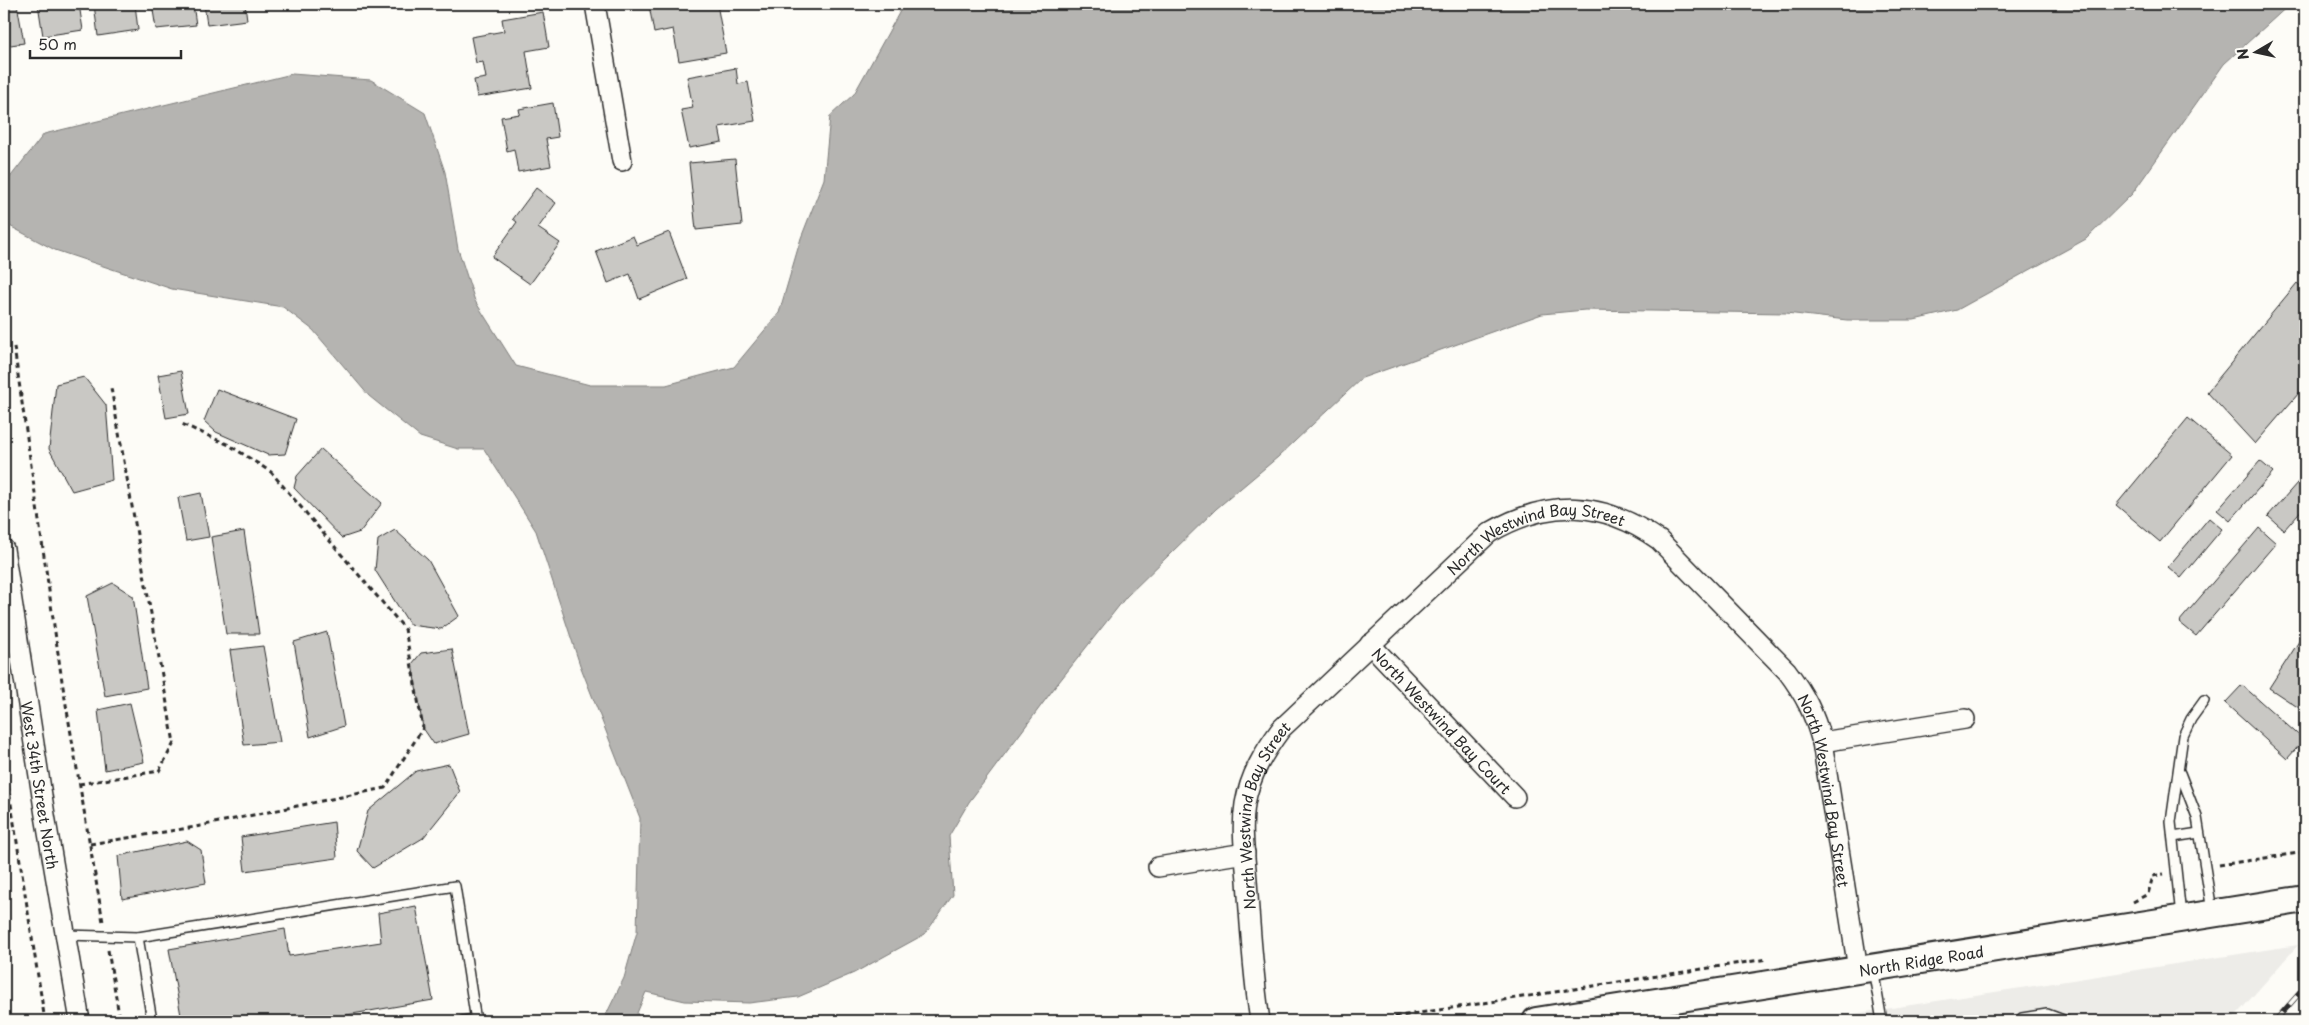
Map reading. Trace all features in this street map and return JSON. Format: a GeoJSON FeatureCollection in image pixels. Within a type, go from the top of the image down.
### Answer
{"type":"FeatureCollection","features":[{"type":"Feature","properties":{"kind":"main road","name":"North Ridge Road"},"geometry":{"type":"LineString","coordinates":[[1536,1021],[2305,899]]}},
{"type":"Feature","properties":{"kind":"street"},"geometry":{"type":"LineString","coordinates":[[595,4],[622,161]]}},
{"type":"Feature","properties":{"kind":"street","name":"North Westwind Bay Street"},"geometry":{"type":"LineString","coordinates":[[1260,1021],[1253,977],[1243,830],[1245,804],[1253,776],[1266,750],[1281,729],[1489,533],[1510,521],[1532,512],[1558,508],[1587,508],[1613,515],[1639,527],[1659,540],[1787,672],[1803,692],[1814,715],[1822,742],[1866,968]]}},
{"type":"Feature","properties":{"kind":"street","name":"West 34th Street North"},"geometry":{"type":"LineString","coordinates":[[4,548],[80,1021]]}},
{"type":"Feature","properties":{"kind":"street","name":"North Westwind Bay Court"},"geometry":{"type":"LineString","coordinates":[[1370,644],[1516,797]]}},
{"type":"Feature","properties":{"kind":"street"},"geometry":{"type":"LineString","coordinates":[[1822,742],[1965,719]]}},
{"type":"Feature","properties":{"kind":"street"},"geometry":{"type":"LineString","coordinates":[[1158,867],[1245,853]]}},
{"type":"Feature","properties":{"kind":"lane"},"geometry":{"type":"LineString","coordinates":[[2181,919],[2171,822],[2180,771],[2183,736],[2191,719],[2204,701]]}},
{"type":"Feature","properties":{"kind":"lane"},"geometry":{"type":"LineString","coordinates":[[2180,771],[2197,817],[2212,913]]}},
{"type":"Feature","properties":{"kind":"lane"},"geometry":{"type":"LineString","coordinates":[[2173,838],[2199,832]]}},
{"type":"Feature","properties":{"kind":"lane"},"geometry":{"type":"LineString","coordinates":[[65,934],[138,937],[455,886],[476,1020],[463,1021]]}},
{"type":"Feature","properties":{"kind":"lane"},"geometry":{"type":"LineString","coordinates":[[138,937],[152,1021]]}},
{"type":"Feature","properties":{"kind":"lane"},"geometry":{"type":"LineString","coordinates":[[1866,968],[1882,1021]]}},
{"type":"Feature","properties":{"kind":"lane"},"geometry":{"type":"LineString","coordinates":[[2019,1021],[2022,1018],[2047,1014],[2066,1021]]}},
{"type":"Feature","properties":{"kind":"path"},"geometry":{"type":"LineString","coordinates":[[14,347],[62,681],[120,1021]]}},
{"type":"Feature","properties":{"kind":"path"},"geometry":{"type":"LineString","coordinates":[[79,784],[159,771],[174,743],[111,388]]}},
{"type":"Feature","properties":{"kind":"path"},"geometry":{"type":"LineString","coordinates":[[90,844],[195,827],[385,788],[422,728],[404,629],[271,472],[229,445],[182,424]]}},
{"type":"Feature","properties":{"kind":"path"},"geometry":{"type":"LineString","coordinates":[[4,759],[45,1021]]}},
{"type":"Feature","properties":{"kind":"shaded area"},"geometry":{"type":"Polygon","coordinates":[[[904,4],[2290,4],[2224,64],[2132,194],[2086,239],[1957,310],[1914,320],[1847,320],[1786,313],[1585,310],[1542,314],[1362,378],[1278,457],[1216,509],[1126,597],[1055,687],[969,802],[949,836],[953,895],[925,934],[854,973],[798,997],[749,1003],[685,1001],[646,992],[637,1013],[639,1021],[603,1021],[624,978],[637,932],[640,818],[580,665],[536,531],[484,449],[458,449],[420,437],[369,396],[313,330],[283,307],[172,289],[55,250],[4,223],[4,185],[44,134],[292,74],[371,80],[425,113],[445,172],[458,249],[475,301],[516,366],[590,385],[666,385],[734,367],[779,313],[801,238],[824,179],[830,116],[854,94],[904,4]]]}},
{"type":"Feature","properties":{"kind":"shaded area"},"geometry":{"type":"Polygon","coordinates":[[[2298,945],[2231,1021],[1808,1021],[2298,945]]]}},
{"type":"Feature","properties":{"kind":"building"},"geometry":{"type":"Polygon","coordinates":[[[4,4],[17,4],[24,43],[4,46],[4,4]]]}},
{"type":"Feature","properties":{"kind":"building"},"geometry":{"type":"Polygon","coordinates":[[[38,4],[79,4],[83,30],[43,36],[38,4]]]}},
{"type":"Feature","properties":{"kind":"building"},"geometry":{"type":"Polygon","coordinates":[[[94,4],[135,4],[138,30],[98,36],[94,4]]]}},
{"type":"Feature","properties":{"kind":"building"},"geometry":{"type":"Polygon","coordinates":[[[152,4],[193,4],[196,25],[156,29],[152,4]]]}},
{"type":"Feature","properties":{"kind":"building"},"geometry":{"type":"Polygon","coordinates":[[[204,4],[245,4],[247,20],[207,25],[204,4]]]}},
{"type":"Feature","properties":{"kind":"building"},"geometry":{"type":"Polygon","coordinates":[[[717,4],[726,53],[679,61],[673,29],[654,33],[649,5],[717,4]]]}},
{"type":"Feature","properties":{"kind":"building"},"geometry":{"type":"Polygon","coordinates":[[[543,12],[549,47],[526,51],[532,88],[477,97],[474,80],[486,78],[483,62],[476,63],[471,37],[504,31],[502,19],[543,12]]]}},
{"type":"Feature","properties":{"kind":"building"},"geometry":{"type":"Polygon","coordinates":[[[736,68],[738,84],[748,82],[755,121],[719,127],[722,142],[689,148],[681,110],[693,108],[687,77],[736,68]]]}},
{"type":"Feature","properties":{"kind":"building"},"geometry":{"type":"Polygon","coordinates":[[[553,103],[558,137],[546,139],[551,166],[518,172],[514,149],[507,151],[501,117],[520,114],[519,109],[553,103]]]}},
{"type":"Feature","properties":{"kind":"building"},"geometry":{"type":"Polygon","coordinates":[[[735,159],[742,225],[696,230],[689,163],[735,159]]]}},
{"type":"Feature","properties":{"kind":"building"},"geometry":{"type":"Polygon","coordinates":[[[536,188],[556,203],[538,228],[560,243],[530,284],[492,257],[517,222],[513,219],[536,188]]]}},
{"type":"Feature","properties":{"kind":"building"},"geometry":{"type":"Polygon","coordinates":[[[669,232],[687,279],[639,299],[630,274],[608,283],[596,251],[633,236],[637,245],[669,232]]]}},
{"type":"Feature","properties":{"kind":"building"},"geometry":{"type":"Polygon","coordinates":[[[2297,283],[2305,290],[2305,386],[2255,444],[2207,392],[2297,283]]]}},
{"type":"Feature","properties":{"kind":"building"},"geometry":{"type":"Polygon","coordinates":[[[181,371],[189,414],[166,418],[158,375],[181,371]]]}},
{"type":"Feature","properties":{"kind":"building"},"geometry":{"type":"Polygon","coordinates":[[[84,377],[106,405],[112,480],[72,491],[49,449],[56,384],[84,377]]]}},
{"type":"Feature","properties":{"kind":"building"},"geometry":{"type":"Polygon","coordinates":[[[217,389],[296,419],[285,454],[268,455],[216,432],[204,421],[217,389]]]}},
{"type":"Feature","properties":{"kind":"building"},"geometry":{"type":"Polygon","coordinates":[[[2188,418],[2232,455],[2160,542],[2116,505],[2188,418]]]}},
{"type":"Feature","properties":{"kind":"building"},"geometry":{"type":"Polygon","coordinates":[[[321,449],[382,503],[360,532],[342,538],[294,488],[297,476],[321,449]]]}},
{"type":"Feature","properties":{"kind":"building"},"geometry":{"type":"Polygon","coordinates":[[[2260,461],[2273,472],[2230,521],[2217,510],[2260,461]]]}},
{"type":"Feature","properties":{"kind":"building"},"geometry":{"type":"Polygon","coordinates":[[[2305,474],[2305,506],[2284,530],[2268,516],[2305,474]]]}},
{"type":"Feature","properties":{"kind":"building"},"geometry":{"type":"Polygon","coordinates":[[[201,493],[209,537],[186,541],[178,498],[201,493]]]}},
{"type":"Feature","properties":{"kind":"building"},"geometry":{"type":"Polygon","coordinates":[[[2209,518],[2222,529],[2181,578],[2168,567],[2209,518]]]}},
{"type":"Feature","properties":{"kind":"building"},"geometry":{"type":"Polygon","coordinates":[[[2259,528],[2276,543],[2196,636],[2179,622],[2259,528]]]}},
{"type":"Feature","properties":{"kind":"building"},"geometry":{"type":"Polygon","coordinates":[[[395,530],[428,560],[459,616],[441,629],[410,625],[375,570],[378,540],[395,530]]]}},
{"type":"Feature","properties":{"kind":"building"},"geometry":{"type":"Polygon","coordinates":[[[244,531],[259,634],[226,634],[211,537],[244,531]]]}},
{"type":"Feature","properties":{"kind":"building"},"geometry":{"type":"Polygon","coordinates":[[[113,583],[133,596],[147,688],[105,696],[87,596],[113,583]]]}},
{"type":"Feature","properties":{"kind":"building"},"geometry":{"type":"Polygon","coordinates":[[[327,632],[344,726],[310,737],[294,642],[327,632]]]}},
{"type":"Feature","properties":{"kind":"building"},"geometry":{"type":"Polygon","coordinates":[[[2305,632],[2305,712],[2269,688],[2305,632]]]}},
{"type":"Feature","properties":{"kind":"building"},"geometry":{"type":"Polygon","coordinates":[[[263,646],[280,742],[244,745],[230,650],[263,646]]]}},
{"type":"Feature","properties":{"kind":"building"},"geometry":{"type":"Polygon","coordinates":[[[452,649],[469,734],[434,744],[423,728],[412,664],[421,653],[452,649]]]}},
{"type":"Feature","properties":{"kind":"building"},"geometry":{"type":"Polygon","coordinates":[[[2242,685],[2304,740],[2287,759],[2225,703],[2242,685]]]}},
{"type":"Feature","properties":{"kind":"building"},"geometry":{"type":"Polygon","coordinates":[[[130,703],[144,762],[105,770],[98,710],[130,703]]]}},
{"type":"Feature","properties":{"kind":"building"},"geometry":{"type":"Polygon","coordinates":[[[449,764],[460,792],[423,838],[373,868],[357,851],[368,811],[416,771],[449,764]]]}},
{"type":"Feature","properties":{"kind":"building"},"geometry":{"type":"Polygon","coordinates":[[[334,822],[337,858],[245,871],[241,837],[334,822]]]}},
{"type":"Feature","properties":{"kind":"building"},"geometry":{"type":"Polygon","coordinates":[[[187,841],[201,850],[206,883],[122,899],[118,856],[187,841]]]}},
{"type":"Feature","properties":{"kind":"building"},"geometry":{"type":"Polygon","coordinates":[[[416,906],[433,1000],[312,1021],[182,1021],[169,949],[285,929],[289,956],[381,942],[378,913],[416,906]]]}},
{"type":"Feature","properties":{"kind":"railway"},"geometry":{"type":"LineString","coordinates":[[2275,1021],[2305,987]]}}]}
